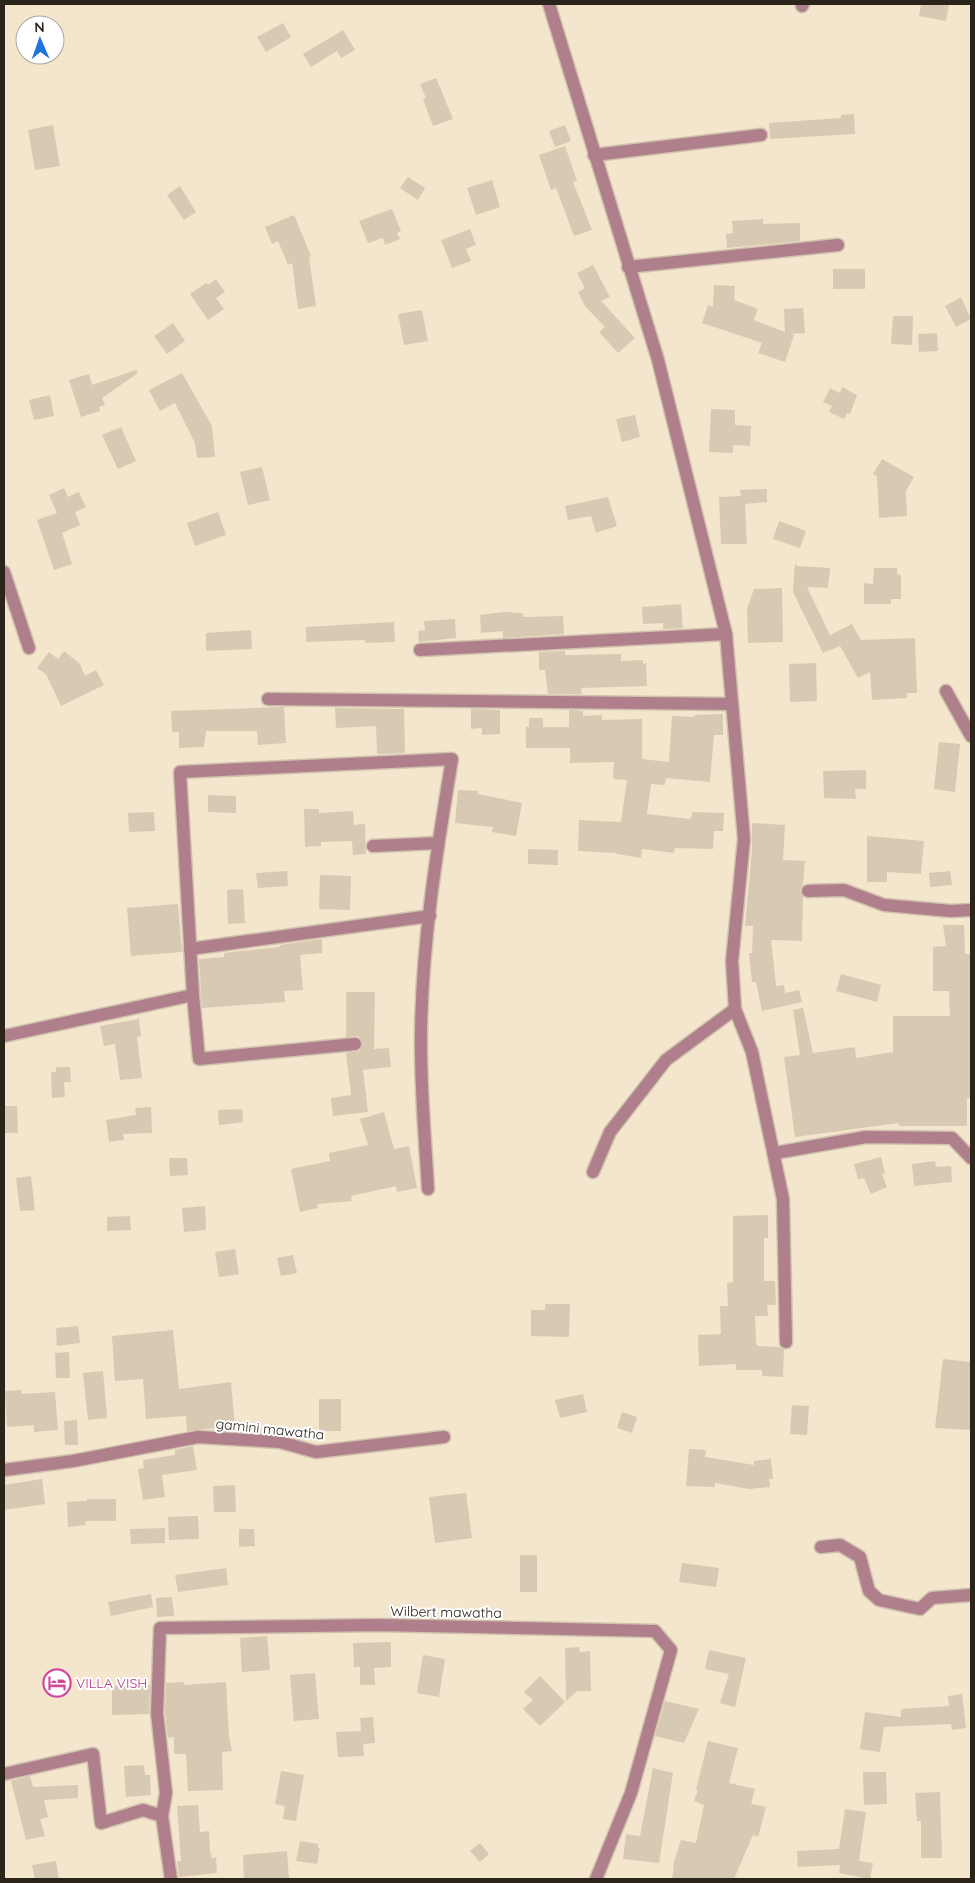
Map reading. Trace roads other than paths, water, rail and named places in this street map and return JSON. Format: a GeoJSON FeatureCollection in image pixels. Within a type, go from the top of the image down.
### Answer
{"type":"FeatureCollection","features":[{"type":"Feature","properties":{"kind":"street"},"geometry":{"type":"LineString","coordinates":[[549,4],[658,360],[726,634],[744,839],[732,961],[735,1009],[752,1052],[775,1153],[783,1199],[786,1342]]}},
{"type":"Feature","properties":{"kind":"street"},"geometry":{"type":"LineString","coordinates":[[594,155],[761,135]]}},
{"type":"Feature","properties":{"kind":"street"},"geometry":{"type":"LineString","coordinates":[[628,267],[838,244]]}},
{"type":"Feature","properties":{"kind":"street"},"geometry":{"type":"LineString","coordinates":[[4,572],[29,648]]}},
{"type":"Feature","properties":{"kind":"street"},"geometry":{"type":"LineString","coordinates":[[420,650],[726,634]]}},
{"type":"Feature","properties":{"kind":"street"},"geometry":{"type":"LineString","coordinates":[[946,691],[970,732]]}},
{"type":"Feature","properties":{"kind":"street"},"geometry":{"type":"LineString","coordinates":[[268,699],[732,704]]}},
{"type":"Feature","properties":{"kind":"street"},"geometry":{"type":"LineString","coordinates":[[355,1044],[199,1059],[193,995],[180,772],[452,759],[438,843],[421,1034],[428,1189]]}},
{"type":"Feature","properties":{"kind":"street"},"geometry":{"type":"LineString","coordinates":[[373,846],[438,843]]}},
{"type":"Feature","properties":{"kind":"street"},"geometry":{"type":"LineString","coordinates":[[808,890],[844,890],[884,905],[951,911],[971,910]]}},
{"type":"Feature","properties":{"kind":"street"},"geometry":{"type":"LineString","coordinates":[[190,949],[430,916]]}},
{"type":"Feature","properties":{"kind":"street"},"geometry":{"type":"LineString","coordinates":[[4,1036],[193,995]]}},
{"type":"Feature","properties":{"kind":"street"},"geometry":{"type":"LineString","coordinates":[[593,1172],[610,1132],[666,1060],[735,1009]]}},
{"type":"Feature","properties":{"kind":"street"},"geometry":{"type":"LineString","coordinates":[[775,1153],[866,1137],[952,1138],[971,1158]]}},
{"type":"Feature","properties":{"kind":"street","name":"gamini mawatha"},"geometry":{"type":"LineString","coordinates":[[4,1470],[73,1461],[198,1436],[280,1442],[316,1452],[444,1437]]}},
{"type":"Feature","properties":{"kind":"street"},"geometry":{"type":"LineString","coordinates":[[821,1547],[840,1544],[860,1556],[869,1591],[878,1600],[920,1609],[932,1598],[971,1595]]}},
{"type":"Feature","properties":{"kind":"street","name":"Wilbert mawatha"},"geometry":{"type":"LineString","coordinates":[[162,1816],[166,1793],[157,1713],[160,1628],[378,1625],[655,1631],[671,1650],[630,1793],[596,1879]]}},
{"type":"Feature","properties":{"kind":"street"},"geometry":{"type":"LineString","coordinates":[[4,1774],[93,1754],[101,1823],[143,1810],[162,1816],[171,1879]]}},
{"type":"Feature","properties":{"kind":"place","name":"VILLA VISH"},"geometry":{"type":"Point","coordinates":[57,1683]}}]}
